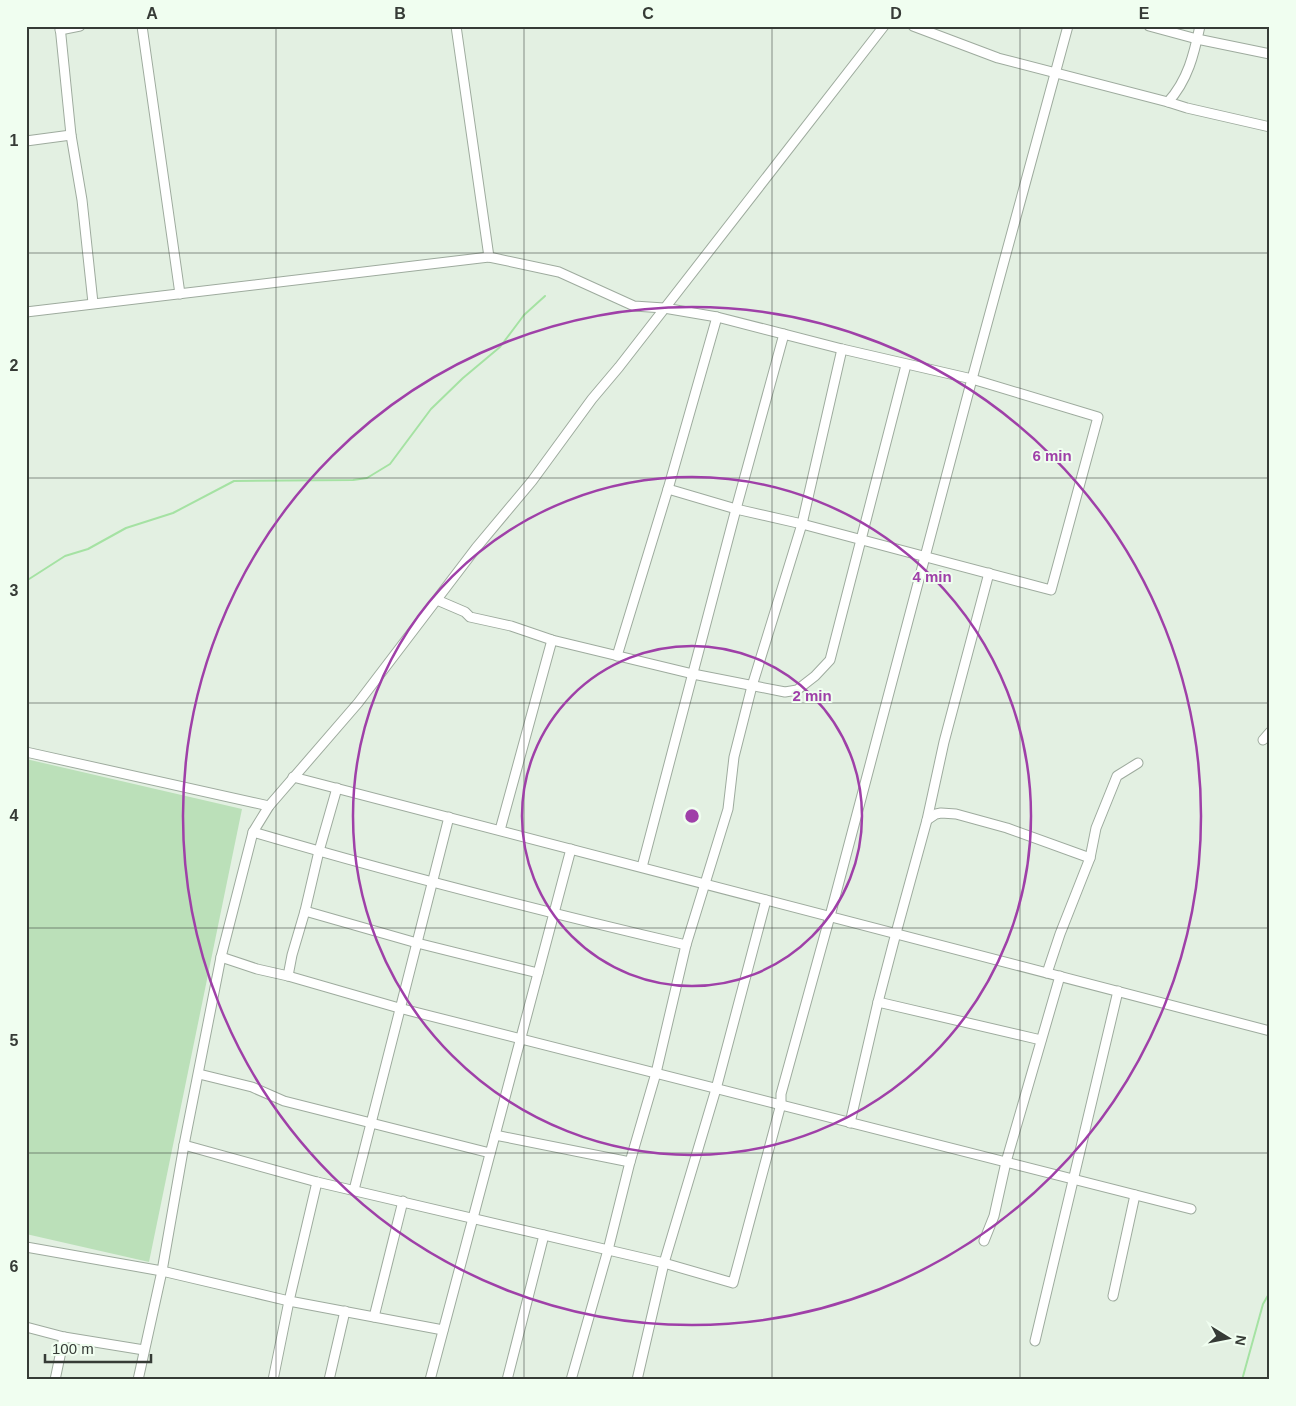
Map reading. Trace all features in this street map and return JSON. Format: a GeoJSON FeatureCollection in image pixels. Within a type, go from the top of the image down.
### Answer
{"type":"FeatureCollection","features":[{"type":"Feature","properties":{"kind":"street"},"geometry":{"type":"LineString","coordinates":[[80,26],[60,28],[71,135],[82,200],[93,303]]}},
{"type":"Feature","properties":{"kind":"street"},"geometry":{"type":"LineString","coordinates":[[142,26],[180,294]]}},
{"type":"Feature","properties":{"kind":"street"},"geometry":{"type":"LineString","coordinates":[[456,26],[489,257]]}},
{"type":"Feature","properties":{"kind":"street"},"geometry":{"type":"LineString","coordinates":[[138,1380],[162,1271],[184,1145],[221,957],[253,832],[269,806],[358,703],[476,548],[532,481],[592,399],[619,368],[884,26]]}},
{"type":"Feature","properties":{"kind":"street"},"geometry":{"type":"LineString","coordinates":[[913,26],[998,58],[1187,108],[1270,127]]}},
{"type":"Feature","properties":{"kind":"street"},"geometry":{"type":"LineString","coordinates":[[184,1145],[317,1182],[664,1263],[733,1283],[972,379],[1068,26]]}},
{"type":"Feature","properties":{"kind":"street"},"geometry":{"type":"LineString","coordinates":[[1149,26],[1197,39],[1270,54]]}},
{"type":"Feature","properties":{"kind":"street"},"geometry":{"type":"LineString","coordinates":[[1168,102],[1175,95],[1190,68],[1200,26]]}},
{"type":"Feature","properties":{"kind":"street"},"geometry":{"type":"LineString","coordinates":[[26,141],[71,135]]}},
{"type":"Feature","properties":{"kind":"street"},"geometry":{"type":"LineString","coordinates":[[26,312],[489,257],[559,272],[634,306],[664,308],[717,317],[906,365],[972,379],[1098,417],[1051,590],[861,539],[736,509],[668,489]]}},
{"type":"Feature","properties":{"kind":"street"},"geometry":{"type":"LineString","coordinates":[[617,656],[668,489],[717,317]]}},
{"type":"Feature","properties":{"kind":"street"},"geometry":{"type":"LineString","coordinates":[[642,867],[784,334]]}},
{"type":"Feature","properties":{"kind":"street"},"geometry":{"type":"LineString","coordinates":[[571,1380],[656,1073],[686,945],[728,809],[734,757],[752,686],[802,524],[842,349]]}},
{"type":"Feature","properties":{"kind":"street"},"geometry":{"type":"LineString","coordinates":[[437,600],[465,612],[470,617],[511,626],[552,640],[752,686],[786,692],[797,690],[815,676],[830,660],[906,365]]}},
{"type":"Feature","properties":{"kind":"street"},"geometry":{"type":"LineString","coordinates":[[850,1123],[878,1002],[927,820],[944,742],[989,573]]}},
{"type":"Feature","properties":{"kind":"street"},"geometry":{"type":"LineString","coordinates":[[500,830],[552,640]]}},
{"type":"Feature","properties":{"kind":"street"},"geometry":{"type":"LineString","coordinates":[[1263,740],[1270,732]]}},
{"type":"Feature","properties":{"kind":"street"},"geometry":{"type":"LineString","coordinates":[[26,752],[269,806]]}},
{"type":"Feature","properties":{"kind":"street"},"geometry":{"type":"LineString","coordinates":[[1047,973],[1090,858],[1096,828],[1117,776],[1138,763]]}},
{"type":"Feature","properties":{"kind":"street"},"geometry":{"type":"LineString","coordinates":[[293,777],[1270,1031]]}},
{"type":"Feature","properties":{"kind":"street"},"geometry":{"type":"LineString","coordinates":[[288,976],[319,851],[337,788]]}},
{"type":"Feature","properties":{"kind":"street"},"geometry":{"type":"LineString","coordinates":[[927,820],[936,814],[956,814],[1007,828],[1090,858]]}},
{"type":"Feature","properties":{"kind":"street"},"geometry":{"type":"LineString","coordinates":[[354,1190],[449,817]]}},
{"type":"Feature","properties":{"kind":"street"},"geometry":{"type":"LineString","coordinates":[[253,832],[553,914],[686,945]]}},
{"type":"Feature","properties":{"kind":"street"},"geometry":{"type":"LineString","coordinates":[[430,1380],[570,849]]}},
{"type":"Feature","properties":{"kind":"street"},"geometry":{"type":"LineString","coordinates":[[637,1380],[664,1263],[716,1089],[766,900]]}},
{"type":"Feature","properties":{"kind":"street"},"geometry":{"type":"LineString","coordinates":[[305,911],[417,943],[538,973]]}},
{"type":"Feature","properties":{"kind":"street"},"geometry":{"type":"LineString","coordinates":[[221,957],[257,969],[399,1008],[1191,1209]]}},
{"type":"Feature","properties":{"kind":"street"},"geometry":{"type":"LineString","coordinates":[[984,1241],[994,1216],[1006,1162],[1060,976]]}},
{"type":"Feature","properties":{"kind":"street"},"geometry":{"type":"LineString","coordinates":[[1035,1341],[1118,991]]}},
{"type":"Feature","properties":{"kind":"street"},"geometry":{"type":"LineString","coordinates":[[878,1002],[1041,1040]]}},
{"type":"Feature","properties":{"kind":"street"},"geometry":{"type":"LineString","coordinates":[[198,1074],[252,1087],[284,1101],[490,1154]]}},
{"type":"Feature","properties":{"kind":"street"},"geometry":{"type":"LineString","coordinates":[[495,1135],[630,1162]]}},
{"type":"Feature","properties":{"kind":"street"},"geometry":{"type":"LineString","coordinates":[[273,1380],[289,1301],[317,1182]]}},
{"type":"Feature","properties":{"kind":"street"},"geometry":{"type":"LineString","coordinates":[[1114,1296],[1135,1195]]}},
{"type":"Feature","properties":{"kind":"street"},"geometry":{"type":"LineString","coordinates":[[374,1317],[403,1201]]}},
{"type":"Feature","properties":{"kind":"street"},"geometry":{"type":"LineString","coordinates":[[507,1380],[544,1235]]}},
{"type":"Feature","properties":{"kind":"street"},"geometry":{"type":"LineString","coordinates":[[26,1246],[162,1271],[289,1301],[443,1330]]}},
{"type":"Feature","properties":{"kind":"street"},"geometry":{"type":"LineString","coordinates":[[328,1380],[345,1311]]}},
{"type":"Feature","properties":{"kind":"street"},"geometry":{"type":"LineString","coordinates":[[26,1327],[64,1337],[144,1350]]}},
{"type":"Feature","properties":{"kind":"street"},"geometry":{"type":"LineString","coordinates":[[55,1380],[64,1337]]}},
{"type":"Feature","properties":{"kind":"green space"},"geometry":{"type":"Polygon","coordinates":[[[26,759],[242,809],[149,1262],[26,1234],[26,759]]]}},
{"type":"Feature","properties":{"kind":"waterway"},"geometry":{"type":"LineString","coordinates":[[26,581],[65,556],[88,549],[126,528],[173,513],[234,481],[353,480],[367,478],[390,464],[431,409],[463,378],[500,347],[524,315],[545,296]]}},
{"type":"Feature","properties":{"kind":"waterway"},"geometry":{"type":"LineString","coordinates":[[1242,1380],[1263,1304],[1270,1292]]}}]}
